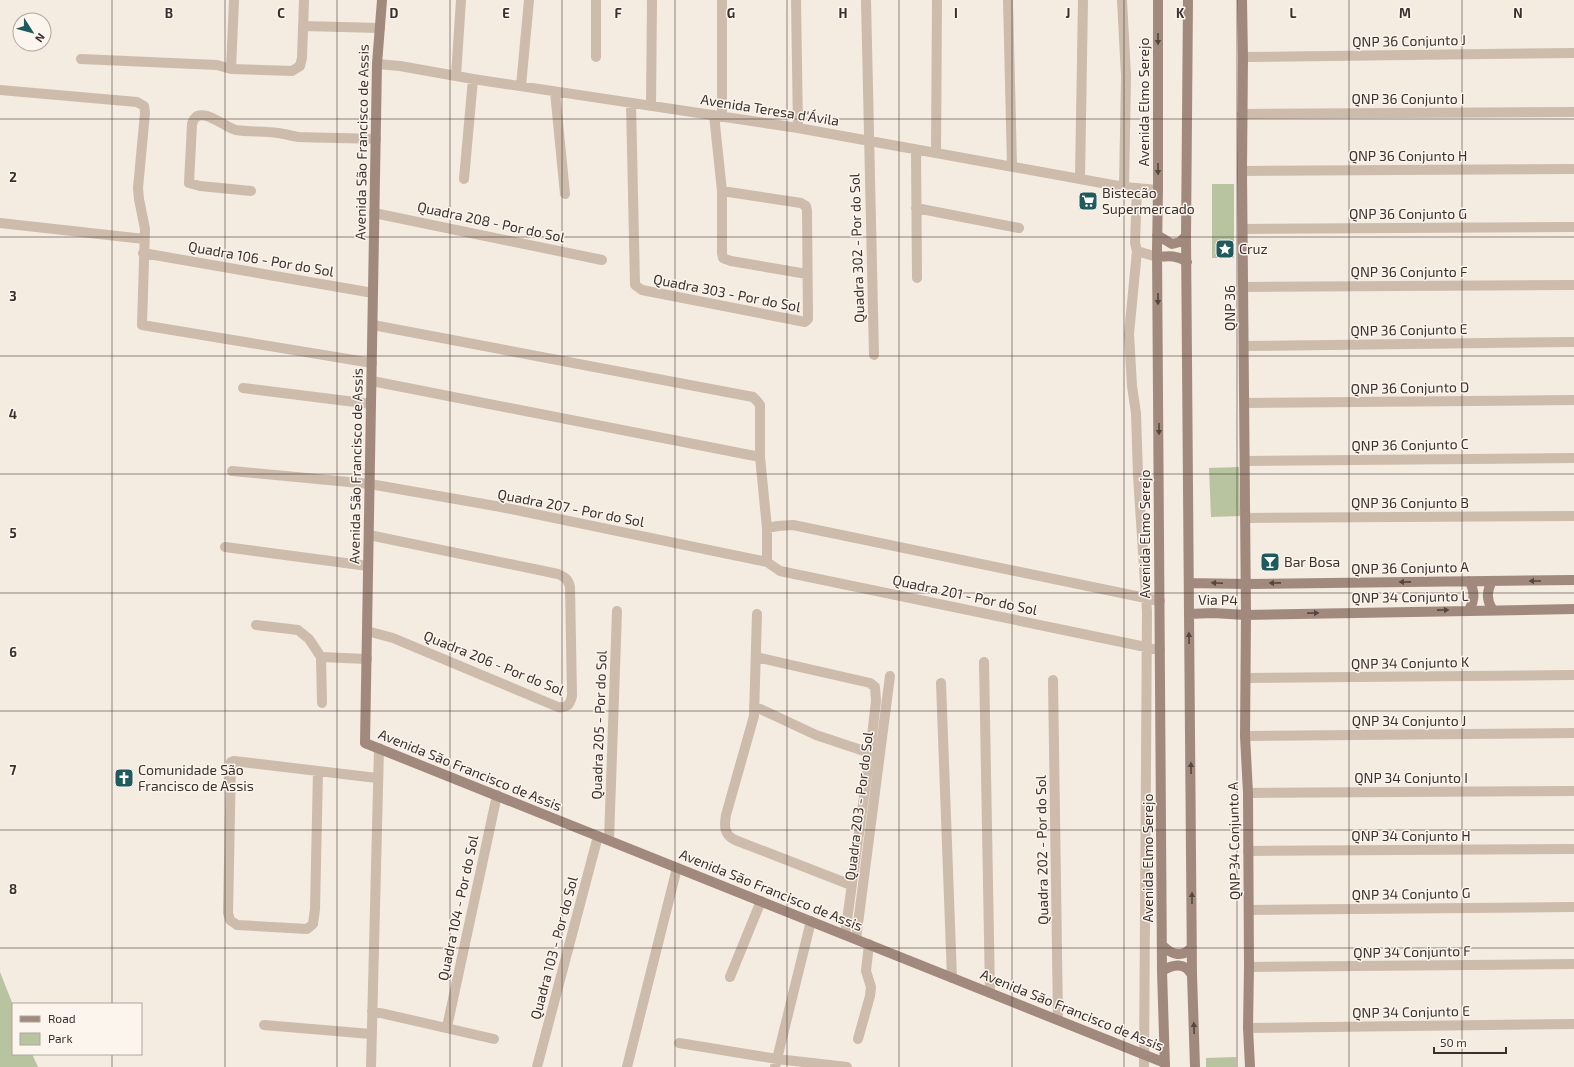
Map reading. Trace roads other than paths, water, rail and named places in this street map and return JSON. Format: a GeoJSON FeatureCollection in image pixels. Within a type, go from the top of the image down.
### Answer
{"type":"FeatureCollection","features":[{"type":"Feature","properties":{"kind":"street"},"geometry":{"type":"LineString","coordinates":[[231,69],[234,0]]}},
{"type":"Feature","properties":{"kind":"street"},"geometry":{"type":"LineString","coordinates":[[81,59],[217,65],[231,69],[295,71],[301,63],[304,0]]}},
{"type":"Feature","properties":{"kind":"street","name":"Avenida São Francisco de Assis"},"geometry":{"type":"LineString","coordinates":[[382,0],[377,64],[365,743],[1143,1054],[1165,1065]]}},
{"type":"Feature","properties":{"kind":"street"},"geometry":{"type":"LineString","coordinates":[[456,76],[461,0]]}},
{"type":"Feature","properties":{"kind":"street"},"geometry":{"type":"LineString","coordinates":[[520,86],[529,0]]}},
{"type":"Feature","properties":{"kind":"street"},"geometry":{"type":"LineString","coordinates":[[596,0],[596,57]]}},
{"type":"Feature","properties":{"kind":"street"},"geometry":{"type":"LineString","coordinates":[[651,106],[652,0]]}},
{"type":"Feature","properties":{"kind":"street"},"geometry":{"type":"LineString","coordinates":[[722,0],[718,116],[722,191],[722,253],[725,260],[807,274]]}},
{"type":"Feature","properties":{"kind":"street"},"geometry":{"type":"LineString","coordinates":[[796,0],[798,128]]}},
{"type":"Feature","properties":{"kind":"street","name":"Quadra 302 - Por do Sol"},"geometry":{"type":"LineString","coordinates":[[866,0],[874,355]]}},
{"type":"Feature","properties":{"kind":"street"},"geometry":{"type":"LineString","coordinates":[[936,153],[937,0]]}},
{"type":"Feature","properties":{"kind":"street"},"geometry":{"type":"LineString","coordinates":[[1008,0],[1012,166]]}},
{"type":"Feature","properties":{"kind":"street"},"geometry":{"type":"LineString","coordinates":[[1080,178],[1082,0]]}},
{"type":"Feature","properties":{"kind":"street"},"geometry":{"type":"LineString","coordinates":[[1122,0],[1126,76],[1124,187]]}},
{"type":"Feature","properties":{"kind":"street","name":"Avenida Elmo Serejo"},"geometry":{"type":"LineString","coordinates":[[1158,0],[1157,257],[1162,971],[1165,1065]]}},
{"type":"Feature","properties":{"kind":"street"},"geometry":{"type":"LineString","coordinates":[[1188,0],[1186,236],[1192,975],[1195,1067]]}},
{"type":"Feature","properties":{"kind":"street","name":"QNP 36"},"geometry":{"type":"LineString","coordinates":[[1242,0],[1246,615]]}},
{"type":"Feature","properties":{"kind":"street"},"geometry":{"type":"LineString","coordinates":[[303,26],[380,28]]}},
{"type":"Feature","properties":{"kind":"street","name":"QNP 36 Conjunto J"},"geometry":{"type":"LineString","coordinates":[[1243,57],[1574,53]]}},
{"type":"Feature","properties":{"kind":"street","name":"Avenida Teresa d'Ávila"},"geometry":{"type":"LineString","coordinates":[[377,64],[400,66],[554,92],[798,128],[1124,187],[1158,190]]}},
{"type":"Feature","properties":{"kind":"street"},"geometry":{"type":"LineString","coordinates":[[464,179],[473,79]]}},
{"type":"Feature","properties":{"kind":"street"},"geometry":{"type":"LineString","coordinates":[[0,90],[136,102],[144,106],[145,113],[138,188],[145,222],[142,325],[372,363]]}},
{"type":"Feature","properties":{"kind":"street"},"geometry":{"type":"LineString","coordinates":[[554,92],[565,194]]}},
{"type":"Feature","properties":{"kind":"street","name":"Quadra 303 - Por do Sol"},"geometry":{"type":"LineString","coordinates":[[632,103],[634,282],[637,287],[642,290],[805,322],[808,319],[806,206],[801,203],[722,191]]}},
{"type":"Feature","properties":{"kind":"street","name":"QNP 36 Conjunto I"},"geometry":{"type":"LineString","coordinates":[[1242,114],[1574,112]]}},
{"type":"Feature","properties":{"kind":"street"},"geometry":{"type":"LineString","coordinates":[[252,190],[200,186],[189,183],[192,124],[194,118],[198,116],[209,116],[216,118],[229,128],[278,132],[298,137],[376,139]]}},
{"type":"Feature","properties":{"kind":"street"},"geometry":{"type":"LineString","coordinates":[[916,150],[917,278]]}},
{"type":"Feature","properties":{"kind":"street","name":"QNP 36 Conjunto H"},"geometry":{"type":"LineString","coordinates":[[1242,171],[1574,169]]}},
{"type":"Feature","properties":{"kind":"street"},"geometry":{"type":"LineString","coordinates":[[1137,188],[1135,243],[1137,251],[1129,334],[1132,386],[1136,413],[1138,476],[1147,599],[1144,1067]]}},
{"type":"Feature","properties":{"kind":"street"},"geometry":{"type":"LineString","coordinates":[[916,208],[1019,228]]}},
{"type":"Feature","properties":{"kind":"street","name":"Quadra 208 - Por do Sol"},"geometry":{"type":"LineString","coordinates":[[374,213],[602,260]]}},
{"type":"Feature","properties":{"kind":"street"},"geometry":{"type":"LineString","coordinates":[[0,223],[144,239]]}},
{"type":"Feature","properties":{"kind":"street","name":"QNP 36 Conjunto G"},"geometry":{"type":"LineString","coordinates":[[1243,229],[1574,227]]}},
{"type":"Feature","properties":{"kind":"street"},"geometry":{"type":"LineString","coordinates":[[1157,235],[1172,244],[1180,242],[1186,236]]}},
{"type":"Feature","properties":{"kind":"street"},"geometry":{"type":"LineString","coordinates":[[1137,251],[1157,257],[1181,257],[1187,262]]}},
{"type":"Feature","properties":{"kind":"street","name":"Quadra 106 - Por do Sol"},"geometry":{"type":"LineString","coordinates":[[143,253],[373,293]]}},
{"type":"Feature","properties":{"kind":"street","name":"QNP 36 Conjunto F"},"geometry":{"type":"LineString","coordinates":[[1244,287],[1574,285]]}},
{"type":"Feature","properties":{"kind":"street"},"geometry":{"type":"LineString","coordinates":[[372,325],[753,397],[760,405],[760,457],[767,528],[766,562]]}},
{"type":"Feature","properties":{"kind":"street","name":"QNP 36 Conjunto E"},"geometry":{"type":"LineString","coordinates":[[1244,346],[1574,342]]}},
{"type":"Feature","properties":{"kind":"street"},"geometry":{"type":"LineString","coordinates":[[372,381],[760,457]]}},
{"type":"Feature","properties":{"kind":"street"},"geometry":{"type":"LineString","coordinates":[[243,388],[371,404]]}},
{"type":"Feature","properties":{"kind":"street","name":"QNP 36 Conjunto D"},"geometry":{"type":"LineString","coordinates":[[1245,403],[1574,400]]}},
{"type":"Feature","properties":{"kind":"street","name":"QNP 36 Conjunto C"},"geometry":{"type":"LineString","coordinates":[[1245,461],[1574,458]]}},
{"type":"Feature","properties":{"kind":"street"},"geometry":{"type":"LineString","coordinates":[[232,471],[370,484]]}},
{"type":"Feature","properties":{"kind":"street","name":"Quadra 207 - Por do Sol"},"geometry":{"type":"LineString","coordinates":[[370,484],[501,508],[766,562]]}},
{"type":"Feature","properties":{"kind":"street","name":"QNP 36 Conjunto B"},"geometry":{"type":"LineString","coordinates":[[1246,518],[1574,516]]}},
{"type":"Feature","properties":{"kind":"street"},"geometry":{"type":"LineString","coordinates":[[767,528],[793,525],[1160,601]]}},
{"type":"Feature","properties":{"kind":"street","name":"Quadra 206 - Por do Sol"},"geometry":{"type":"LineString","coordinates":[[367,631],[393,638],[558,707],[568,706],[571,702],[570,587],[569,581],[566,578],[558,574],[369,535]]}},
{"type":"Feature","properties":{"kind":"street"},"geometry":{"type":"LineString","coordinates":[[225,547],[368,566]]}},
{"type":"Feature","properties":{"kind":"street","name":"Quadra 201 - Por do Sol"},"geometry":{"type":"LineString","coordinates":[[766,562],[780,571],[1160,650]]}},
{"type":"Feature","properties":{"kind":"street","name":"QNP 36 Conjunto A"},"geometry":{"type":"LineString","coordinates":[[1246,584],[1574,580]]}},
{"type":"Feature","properties":{"kind":"street"},"geometry":{"type":"LineString","coordinates":[[1469,581],[1473,588],[1474,595],[1473,603],[1469,610]]}},
{"type":"Feature","properties":{"kind":"street"},"geometry":{"type":"LineString","coordinates":[[1492,581],[1487,595],[1488,603],[1492,610]]}},
{"type":"Feature","properties":{"kind":"street","name":"Via P4"},"geometry":{"type":"LineString","coordinates":[[1189,583],[1246,584]]}},
{"type":"Feature","properties":{"kind":"street","name":"QNP 34 Conjunto L"},"geometry":{"type":"LineString","coordinates":[[1246,615],[1574,609]]}},
{"type":"Feature","properties":{"kind":"street","name":"Quadra 205 - Por do Sol"},"geometry":{"type":"LineString","coordinates":[[609,840],[617,611]]}},
{"type":"Feature","properties":{"kind":"street","name":"Via P4"},"geometry":{"type":"LineString","coordinates":[[1189,614],[1213,613],[1246,615]]}},
{"type":"Feature","properties":{"kind":"street"},"geometry":{"type":"LineString","coordinates":[[757,614],[754,716],[726,815],[724,825],[726,832],[735,840],[851,885]]}},
{"type":"Feature","properties":{"kind":"street","name":"QNP 34 Conjunto A"},"geometry":{"type":"LineString","coordinates":[[1246,615],[1245,736],[1248,793],[1248,1028],[1250,1067]]}},
{"type":"Feature","properties":{"kind":"street"},"geometry":{"type":"LineString","coordinates":[[256,625],[298,630],[309,639],[321,657],[322,704]]}},
{"type":"Feature","properties":{"kind":"street"},"geometry":{"type":"LineString","coordinates":[[321,657],[367,659]]}},
{"type":"Feature","properties":{"kind":"street"},"geometry":{"type":"LineString","coordinates":[[756,657],[873,685],[875,687],[876,701],[870,753],[845,935]]}},
{"type":"Feature","properties":{"kind":"street"},"geometry":{"type":"LineString","coordinates":[[984,662],[990,993]]}},
{"type":"Feature","properties":{"kind":"street","name":"QNP 34 Conjunto K"},"geometry":{"type":"LineString","coordinates":[[1246,678],[1574,675]]}},
{"type":"Feature","properties":{"kind":"street","name":"Quadra 203 - Por do Sol"},"geometry":{"type":"LineString","coordinates":[[856,939],[890,676]]}},
{"type":"Feature","properties":{"kind":"street","name":"Quadra 202 - Por do Sol"},"geometry":{"type":"LineString","coordinates":[[1053,680],[1058,1020]]}},
{"type":"Feature","properties":{"kind":"street"},"geometry":{"type":"LineString","coordinates":[[941,683],[952,978]]}},
{"type":"Feature","properties":{"kind":"street"},"geometry":{"type":"LineString","coordinates":[[754,706],[816,735],[870,753]]}},
{"type":"Feature","properties":{"kind":"street","name":"QNP 34 Conjunto J"},"geometry":{"type":"LineString","coordinates":[[1245,736],[1574,733]]}},
{"type":"Feature","properties":{"kind":"street"},"geometry":{"type":"LineString","coordinates":[[371,1067],[377,778],[379,748]]}},
{"type":"Feature","properties":{"kind":"street"},"geometry":{"type":"LineString","coordinates":[[318,771],[315,909],[313,924],[307,929],[237,925],[230,920],[228,913],[231,762],[234,761],[377,778]]}},
{"type":"Feature","properties":{"kind":"street","name":"QNP 34 Conjunto I"},"geometry":{"type":"LineString","coordinates":[[1248,793],[1574,791]]}},
{"type":"Feature","properties":{"kind":"street","name":"Quadra 104 - Por do Sol"},"geometry":{"type":"LineString","coordinates":[[448,1027],[497,795]]}},
{"type":"Feature","properties":{"kind":"street","name":"Quadra 103 - Por do Sol"},"geometry":{"type":"LineString","coordinates":[[537,1067],[598,836]]}},
{"type":"Feature","properties":{"kind":"street","name":"QNP 34 Conjunto H"},"geometry":{"type":"LineString","coordinates":[[1248,851],[1574,849]]}},
{"type":"Feature","properties":{"kind":"street"},"geometry":{"type":"LineString","coordinates":[[627,1067],[677,868]]}},
{"type":"Feature","properties":{"kind":"street"},"geometry":{"type":"LineString","coordinates":[[730,977],[761,901]]}},
{"type":"Feature","properties":{"kind":"street","name":"QNP 34 Conjunto G"},"geometry":{"type":"LineString","coordinates":[[1249,910],[1574,907]]}},
{"type":"Feature","properties":{"kind":"street"},"geometry":{"type":"LineString","coordinates":[[776,1063],[811,921]]}},
{"type":"Feature","properties":{"kind":"street"},"geometry":{"type":"LineString","coordinates":[[858,1039],[870,996],[871,987],[866,971],[869,944]]}},
{"type":"Feature","properties":{"kind":"street"},"geometry":{"type":"LineString","coordinates":[[1162,946],[1169,952],[1175,954],[1188,952],[1192,947]]}},
{"type":"Feature","properties":{"kind":"street","name":"QNP 34 Conjunto F"},"geometry":{"type":"LineString","coordinates":[[1249,967],[1574,964]]}},
{"type":"Feature","properties":{"kind":"street"},"geometry":{"type":"LineString","coordinates":[[1162,971],[1176,965],[1183,966],[1189,970],[1192,975]]}},
{"type":"Feature","properties":{"kind":"street"},"geometry":{"type":"LineString","coordinates":[[372,1011],[448,1027],[494,1039]]}},
{"type":"Feature","properties":{"kind":"street"},"geometry":{"type":"LineString","coordinates":[[264,1024],[371,1034]]}},
{"type":"Feature","properties":{"kind":"street","name":"QNP 34 Conjunto E"},"geometry":{"type":"LineString","coordinates":[[1248,1028],[1574,1024]]}},
{"type":"Feature","properties":{"kind":"street"},"geometry":{"type":"LineString","coordinates":[[679,1043],[776,1063],[846,1067]]}},
{"type":"Feature","properties":{"kind":"place","name":"Bistecão Supermercado"},"geometry":{"type":"Point","coordinates":[1088,201]}},
{"type":"Feature","properties":{"kind":"place","name":"Cruz"},"geometry":{"type":"Point","coordinates":[1225,249]}},
{"type":"Feature","properties":{"kind":"place","name":"Bar Bosa"},"geometry":{"type":"Point","coordinates":[1270,562]}},
{"type":"Feature","properties":{"kind":"place","name":"Comunidade São Francisco de Assis"},"geometry":{"type":"Point","coordinates":[124,778]}}]}
